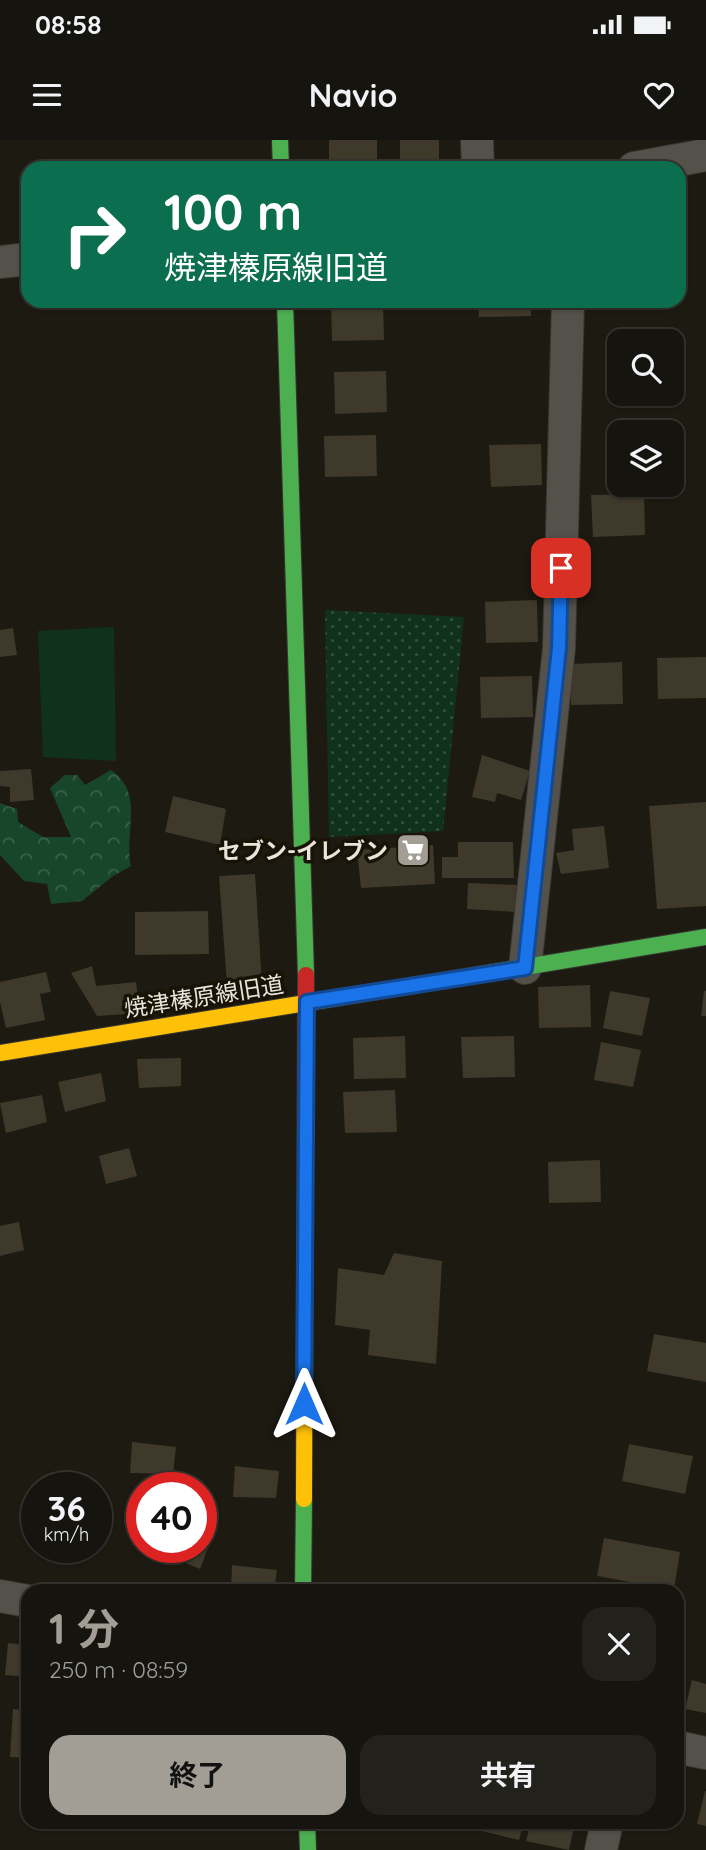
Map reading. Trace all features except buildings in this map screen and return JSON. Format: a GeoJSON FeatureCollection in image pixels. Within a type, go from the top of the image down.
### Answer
{"type":"FeatureCollection","features":[{"type":"Feature","properties":{"kind":"street"},"geometry":{"type":"LineString","coordinates":[[280,140],[281,161]]}},
{"type":"Feature","properties":{"kind":"street"},"geometry":{"type":"LineString","coordinates":[[477,140],[478,161]]}},
{"type":"Feature","properties":{"kind":"street"},"geometry":{"type":"LineString","coordinates":[[673,161],[706,155]]}},
{"type":"Feature","properties":{"kind":"street"},"geometry":{"type":"LineString","coordinates":[[0,262],[21,260]]}},
{"type":"Feature","properties":{"kind":"street"},"geometry":{"type":"LineString","coordinates":[[285,308],[307,1002],[303,1584]]}},
{"type":"Feature","properties":{"kind":"street"},"geometry":{"type":"LineString","coordinates":[[525,968],[559,648],[568,308]]}},
{"type":"Feature","properties":{"kind":"street","name":"焼津榛原線旧道"},"geometry":{"type":"LineString","coordinates":[[0,1053],[706,937]]}},
{"type":"Feature","properties":{"kind":"street"},"geometry":{"type":"LineString","coordinates":[[0,1596],[21,1600]]}},
{"type":"Feature","properties":{"kind":"street"},"geometry":{"type":"LineString","coordinates":[[684,1749],[706,1753]]}},
{"type":"Feature","properties":{"kind":"street"},"geometry":{"type":"LineString","coordinates":[[307,1829],[308,1850]]}},
{"type":"Feature","properties":{"kind":"street"},"geometry":{"type":"LineString","coordinates":[[601,1850],[606,1829]]}},
{"type":"Feature","properties":{"kind":"green space"},"geometry":{"type":"Polygon","coordinates":[[[325,610],[464,617],[443,831],[329,837],[325,610]]]}},
{"type":"Feature","properties":{"kind":"green space"},"geometry":{"type":"Polygon","coordinates":[[[114,627],[116,761],[43,757],[38,631],[114,627]]]}},
{"type":"Feature","properties":{"kind":"green space"},"geometry":{"type":"Polygon","coordinates":[[[111,770],[121,780],[130,801],[131,866],[113,876],[82,901],[51,904],[47,884],[24,881],[0,855],[0,803],[17,809],[18,822],[43,837],[71,837],[50,788],[65,775],[77,775],[85,785],[111,770]]]}},
{"type":"Feature","properties":{"kind":"traffic: fast"},"geometry":{"type":"LineString","coordinates":[[280,140],[281,161]]}},
{"type":"Feature","properties":{"kind":"traffic: fast"},"geometry":{"type":"LineString","coordinates":[[285,308],[306,975]]}},
{"type":"Feature","properties":{"kind":"traffic: fast"},"geometry":{"type":"LineString","coordinates":[[416,985],[706,937]]}},
{"type":"Feature","properties":{"kind":"traffic: fast"},"geometry":{"type":"LineString","coordinates":[[303,1584],[304,1499]]}},
{"type":"Feature","properties":{"kind":"traffic: fast"},"geometry":{"type":"LineString","coordinates":[[307,1829],[308,1850]]}},
{"type":"Feature","properties":{"kind":"traffic: slow"},"geometry":{"type":"LineString","coordinates":[[0,1053],[416,985]]}},
{"type":"Feature","properties":{"kind":"traffic: slow"},"geometry":{"type":"LineString","coordinates":[[304,1499],[305,1228]]}},
{"type":"Feature","properties":{"kind":"traffic: jam"},"geometry":{"type":"LineString","coordinates":[[305,1228],[306,975]]}},
{"type":"Feature","properties":{"kind":"place","name":"セブン-イレブン"},"geometry":{"type":"Point","coordinates":[413,850]}},
{"type":"Feature","properties":{"kind":"route"},"geometry":{"type":"LineString","coordinates":[[304,1404],[307,1002],[525,968],[559,648],[561,568]]}}]}
